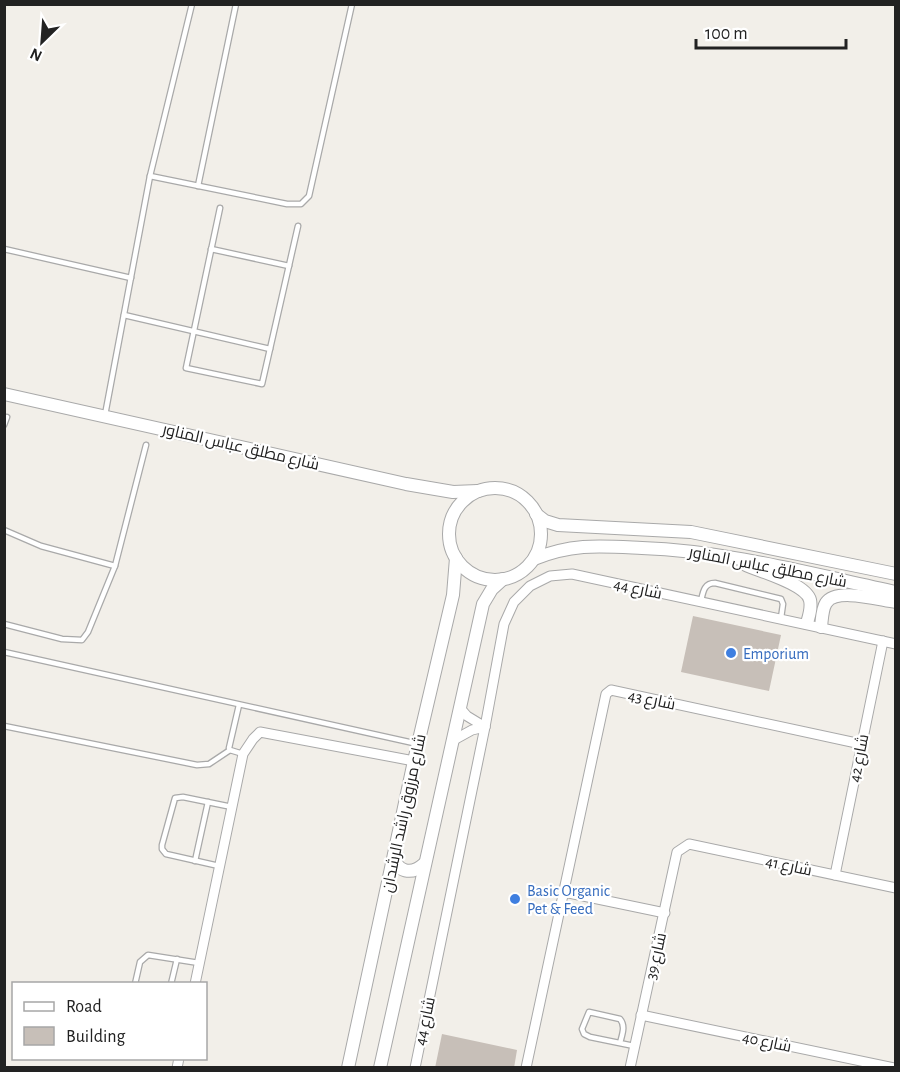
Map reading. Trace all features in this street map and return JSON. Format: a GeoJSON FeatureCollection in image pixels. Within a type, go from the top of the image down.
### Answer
{"type":"FeatureCollection","features":[{"type":"Feature","properties":{"kind":"street","name":"شارع مطلق عباس المناور"},"geometry":{"type":"LineString","coordinates":[[4,394],[406,484],[453,492],[478,491]]}},
{"type":"Feature","properties":{"kind":"street"},"geometry":{"type":"LineString","coordinates":[[501,488],[512,491],[522,496],[537,514],[541,537],[534,560],[520,572],[503,579],[489,580],[476,576],[456,558],[450,546],[451,519],[462,502],[478,491],[501,488]]}},
{"type":"Feature","properties":{"kind":"street","name":"شارع مطلق عباس المناور"},"geometry":{"type":"LineString","coordinates":[[537,514],[545,521],[558,525],[691,532],[896,574]]}},
{"type":"Feature","properties":{"kind":"street","name":"شارع مطلق عباس المناور"},"geometry":{"type":"LineString","coordinates":[[534,560],[565,548],[584,546],[681,549],[723,555],[896,592]]}},
{"type":"Feature","properties":{"kind":"street"},"geometry":{"type":"LineString","coordinates":[[723,555],[798,585],[806,592],[810,600],[807,623]]}},
{"type":"Feature","properties":{"kind":"street","name":"شارع مرزوق راشد الرشدان"},"geometry":{"type":"LineString","coordinates":[[348,1068],[414,762],[453,595],[456,558]]}},
{"type":"Feature","properties":{"kind":"street","name":"شارع 44"},"geometry":{"type":"LineString","coordinates":[[415,1068],[504,624],[514,602],[530,586],[550,576],[572,574],[896,644]]}},
{"type":"Feature","properties":{"kind":"street","name":"شارع مرزوق راشد الرشدان"},"geometry":{"type":"LineString","coordinates":[[380,1068],[483,604],[492,589],[503,579]]}},
{"type":"Feature","properties":{"kind":"street"},"geometry":{"type":"LineString","coordinates":[[821,627],[826,603],[833,596],[843,594],[896,602]]}},
{"type":"Feature","properties":{"kind":"street","name":"شارع 42"},"geometry":{"type":"LineString","coordinates":[[835,875],[883,641]]}},
{"type":"Feature","properties":{"kind":"street","name":"شارع 43"},"geometry":{"type":"LineString","coordinates":[[526,1068],[606,694],[611,690],[861,744]]}},
{"type":"Feature","properties":{"kind":"street"},"geometry":{"type":"LineString","coordinates":[[460,708],[467,716],[485,727]]}},
{"type":"Feature","properties":{"kind":"street"},"geometry":{"type":"LineString","coordinates":[[452,741],[472,730],[485,727]]}},
{"type":"Feature","properties":{"kind":"street"},"geometry":{"type":"LineString","coordinates":[[195,982],[243,754],[260,732],[414,762]]}},
{"type":"Feature","properties":{"kind":"street","name":"شارع 41"},"geometry":{"type":"LineString","coordinates":[[683,847],[689,844],[896,888]]}},
{"type":"Feature","properties":{"kind":"street","name":"شارع 39"},"geometry":{"type":"LineString","coordinates":[[630,1068],[677,852],[683,847]]}},
{"type":"Feature","properties":{"kind":"street"},"geometry":{"type":"LineString","coordinates":[[394,855],[394,862],[405,871],[412,872],[424,864]]}},
{"type":"Feature","properties":{"kind":"street"},"geometry":{"type":"LineString","coordinates":[[564,892],[665,913]]}},
{"type":"Feature","properties":{"kind":"street","name":"شارع 40"},"geometry":{"type":"LineString","coordinates":[[641,1015],[894,1068]]}},
{"type":"Feature","properties":{"kind":"lane"},"geometry":{"type":"LineString","coordinates":[[105,415],[150,176],[192,4]]}},
{"type":"Feature","properties":{"kind":"lane"},"geometry":{"type":"LineString","coordinates":[[198,186],[236,4]]}},
{"type":"Feature","properties":{"kind":"lane"},"geometry":{"type":"LineString","coordinates":[[150,176],[287,204],[301,204],[309,196],[352,4]]}},
{"type":"Feature","properties":{"kind":"lane"},"geometry":{"type":"LineString","coordinates":[[220,208],[186,368],[262,384],[298,226]]}},
{"type":"Feature","properties":{"kind":"lane"},"geometry":{"type":"LineString","coordinates":[[4,249],[131,278]]}},
{"type":"Feature","properties":{"kind":"lane"},"geometry":{"type":"LineString","coordinates":[[211,249],[289,266]]}},
{"type":"Feature","properties":{"kind":"lane"},"geometry":{"type":"LineString","coordinates":[[124,315],[270,349]]}},
{"type":"Feature","properties":{"kind":"lane"},"geometry":{"type":"LineString","coordinates":[[4,424],[7,417]]}},
{"type":"Feature","properties":{"kind":"lane"},"geometry":{"type":"LineString","coordinates":[[4,624],[62,639],[82,640],[88,632],[115,566],[146,445]]}},
{"type":"Feature","properties":{"kind":"lane"},"geometry":{"type":"LineString","coordinates":[[4,531],[42,546],[115,566]]}},
{"type":"Feature","properties":{"kind":"lane"},"geometry":{"type":"LineString","coordinates":[[701,601],[706,587],[715,583],[781,599],[783,602],[781,618]]}},
{"type":"Feature","properties":{"kind":"lane"},"geometry":{"type":"LineString","coordinates":[[4,652],[418,744]]}},
{"type":"Feature","properties":{"kind":"lane"},"geometry":{"type":"LineString","coordinates":[[230,750],[228,744],[239,705]]}},
{"type":"Feature","properties":{"kind":"lane"},"geometry":{"type":"LineString","coordinates":[[4,726],[197,765],[209,764],[230,750]]}},
{"type":"Feature","properties":{"kind":"lane"},"geometry":{"type":"LineString","coordinates":[[230,750],[243,754]]}},
{"type":"Feature","properties":{"kind":"lane"},"geometry":{"type":"LineString","coordinates":[[219,866],[165,854],[162,845],[175,798],[183,797],[232,807]]}},
{"type":"Feature","properties":{"kind":"lane"},"geometry":{"type":"LineString","coordinates":[[195,861],[208,802]]}},
{"type":"Feature","properties":{"kind":"lane"},"geometry":{"type":"LineString","coordinates":[[135,982],[140,962],[147,955],[199,963]]}},
{"type":"Feature","properties":{"kind":"lane"},"geometry":{"type":"LineString","coordinates":[[171,982],[177,959]]}},
{"type":"Feature","properties":{"kind":"lane"},"geometry":{"type":"LineString","coordinates":[[620,1043],[623,1029],[620,1019],[589,1012],[582,1029],[584,1034],[590,1037],[620,1043],[635,1046]]}},
{"type":"Feature","properties":{"kind":"building","name":"Emporium"},"geometry":{"type":"Polygon","coordinates":[[[693,616],[781,635],[769,691],[681,672],[693,616]]]}},
{"type":"Feature","properties":{"kind":"building"},"geometry":{"type":"Polygon","coordinates":[[[442,1034],[517,1050],[514,1068],[435,1068],[442,1034]]]}},
{"type":"Feature","properties":{"kind":"place","name":"Emporium"},"geometry":{"type":"Point","coordinates":[731,653]}},
{"type":"Feature","properties":{"kind":"place","name":"Basic Organic Pet & Feed"},"geometry":{"type":"Point","coordinates":[515,899]}}]}
